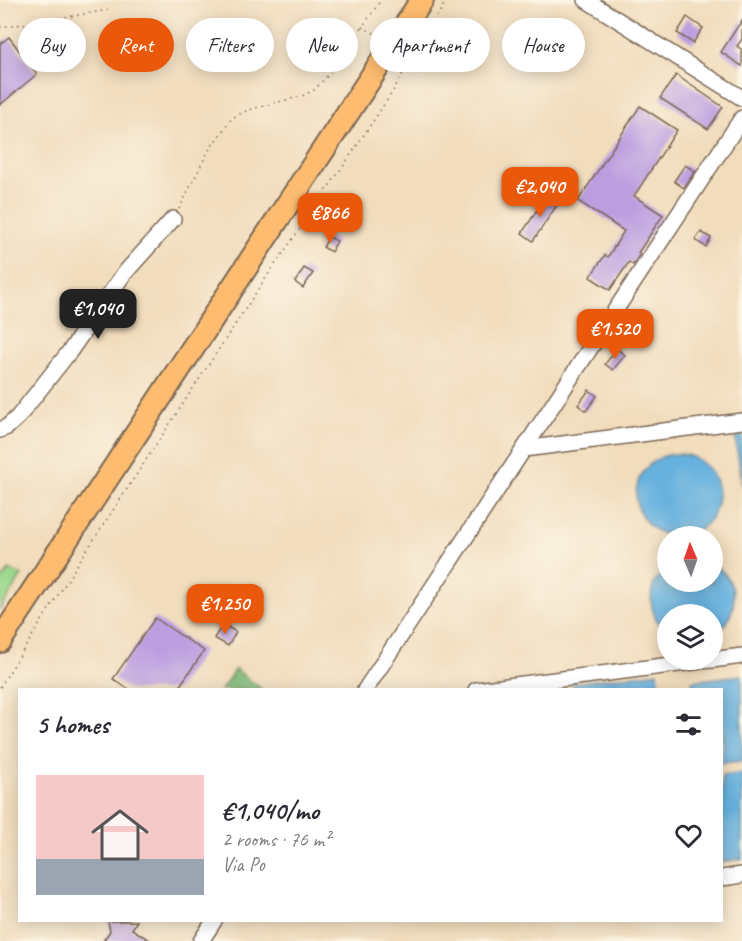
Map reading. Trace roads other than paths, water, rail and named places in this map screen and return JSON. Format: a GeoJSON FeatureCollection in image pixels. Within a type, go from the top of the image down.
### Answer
{"type":"FeatureCollection","features":[{"type":"Feature","properties":{"kind":"highway"},"geometry":{"type":"LineString","coordinates":[[0,618],[409,0]]}},
{"type":"Feature","properties":{"kind":"highway"},"geometry":{"type":"LineString","coordinates":[[0,641],[422,0]]}},
{"type":"Feature","properties":{"kind":"street"},"geometry":{"type":"LineString","coordinates":[[586,0],[742,98]]}},
{"type":"Feature","properties":{"kind":"street"},"geometry":{"type":"LineString","coordinates":[[366,688],[742,118]]}},
{"type":"Feature","properties":{"kind":"street"},"geometry":{"type":"LineString","coordinates":[[0,430],[18,417],[70,351],[123,275],[173,219]]}},
{"type":"Feature","properties":{"kind":"street"},"geometry":{"type":"LineString","coordinates":[[524,449],[742,421]]}},
{"type":"Feature","properties":{"kind":"street"},"geometry":{"type":"LineString","coordinates":[[723,658],[742,656]]}},
{"type":"Feature","properties":{"kind":"street"},"geometry":{"type":"LineString","coordinates":[[492,688],[657,667]]}},
{"type":"Feature","properties":{"kind":"street"},"geometry":{"type":"LineString","coordinates":[[723,878],[742,875]]}},
{"type":"Feature","properties":{"kind":"street"},"geometry":{"type":"LineString","coordinates":[[201,941],[213,922]]}},
{"type":"Feature","properties":{"kind":"water"},"geometry":{"type":"Polygon","coordinates":[[[742,435],[742,486],[735,436],[742,435]]]}},
{"type":"Feature","properties":{"kind":"water"},"geometry":{"type":"Polygon","coordinates":[[[677,454],[693,457],[711,472],[717,487],[715,511],[704,526],[657,526],[657,531],[648,524],[639,511],[636,495],[639,479],[648,466],[661,457],[677,454]]]}},
{"type":"Feature","properties":{"kind":"water"},"geometry":{"type":"Polygon","coordinates":[[[723,573],[733,590],[732,610],[723,626],[723,604],[657,604],[657,620],[651,600],[657,580],[657,592],[723,592],[723,573]]]}},
{"type":"Feature","properties":{"kind":"water"},"geometry":{"type":"Polygon","coordinates":[[[658,672],[660,688],[574,688],[573,683],[658,672]]]}},
{"type":"Feature","properties":{"kind":"water"},"geometry":{"type":"Polygon","coordinates":[[[742,675],[742,761],[723,763],[723,688],[693,688],[692,681],[742,675]]]}},
{"type":"Feature","properties":{"kind":"water"},"geometry":{"type":"Polygon","coordinates":[[[742,773],[742,859],[723,862],[723,776],[742,773]]]}}]}
